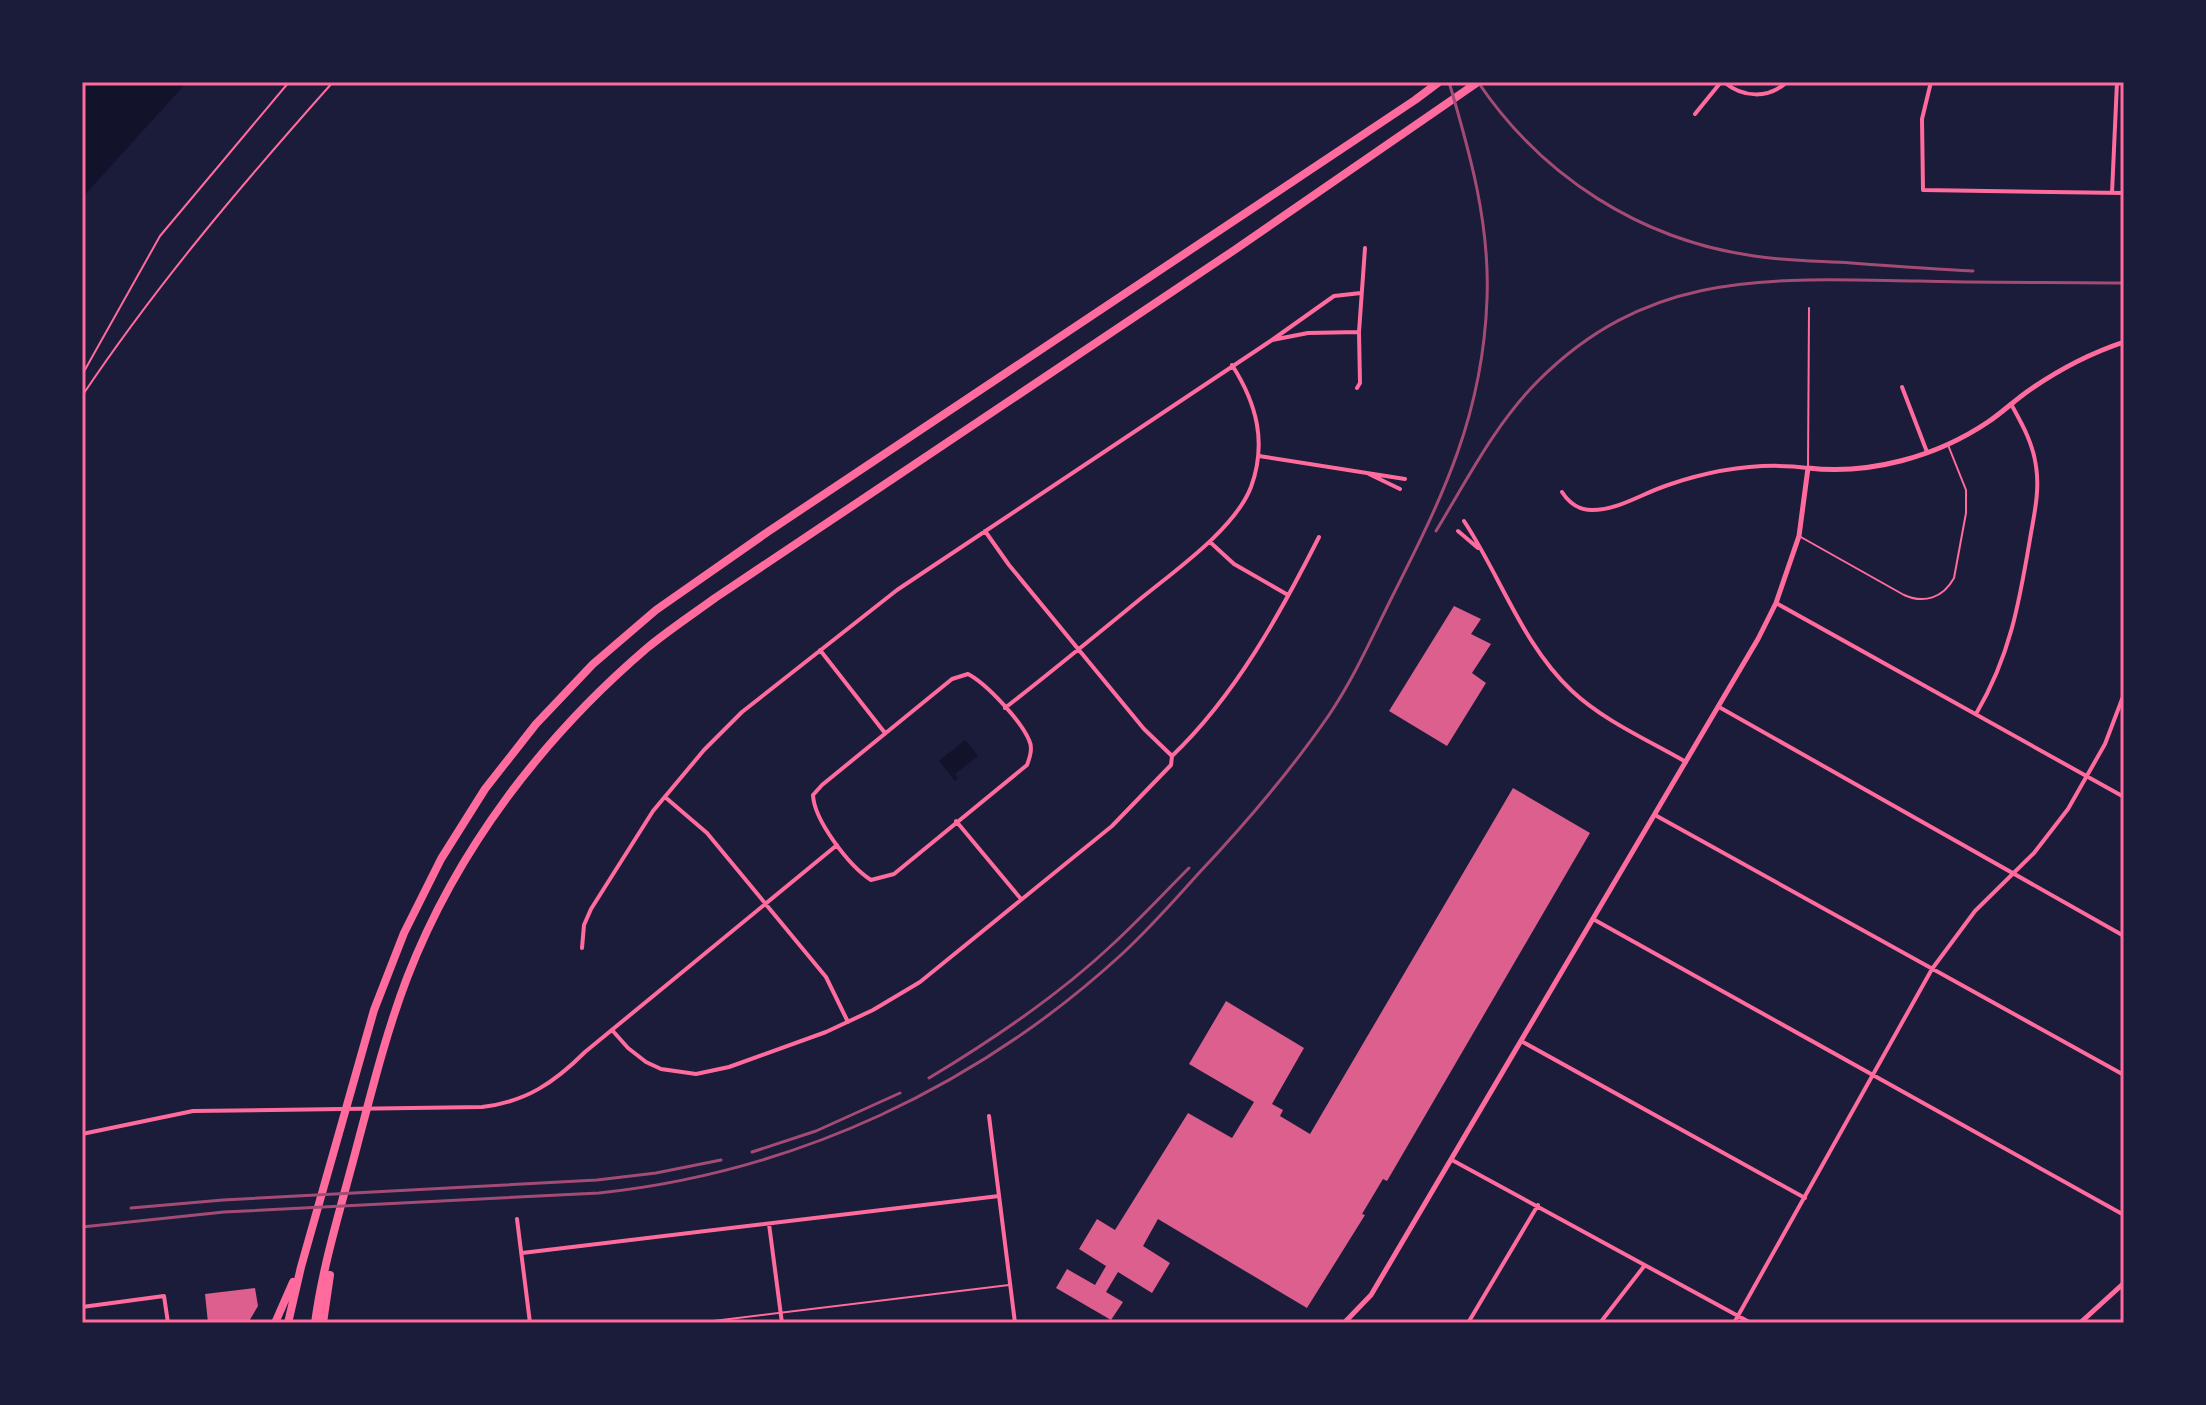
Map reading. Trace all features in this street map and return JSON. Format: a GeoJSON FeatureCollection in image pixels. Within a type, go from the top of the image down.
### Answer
{"type":"FeatureCollection","features":[{"type":"Feature","properties":{"kind":"highway"},"geometry":{"type":"LineString","coordinates":[[288,1323],[374,1010],[404,933],[441,859],[485,789],[536,724],[593,664],[656,610],[1439,82]]}},
{"type":"Feature","properties":{"kind":"highway"},"geometry":{"type":"LineString","coordinates":[[315,1323],[336,1226],[381,1055],[407,977],[442,901],[484,830],[532,763],[588,702],[649,647],[715,598],[1233,251],[1478,82]]}},
{"type":"Feature","properties":{"kind":"highway"},"geometry":{"type":"LineString","coordinates":[[323,1323],[336,1226]]}},
{"type":"Feature","properties":{"kind":"highway"},"geometry":{"type":"LineString","coordinates":[[275,1323],[301,1267]]}},
{"type":"Feature","properties":{"kind":"street"},"geometry":{"type":"LineString","coordinates":[[1695,114],[1723,82],[1742,93],[1756,95],[1779,89],[1787,82]]}},
{"type":"Feature","properties":{"kind":"street"},"geometry":{"type":"LineString","coordinates":[[1931,82],[1922,119],[1923,190],[2124,193]]}},
{"type":"Feature","properties":{"kind":"street"},"geometry":{"type":"LineString","coordinates":[[2112,193],[2117,82]]}},
{"type":"Feature","properties":{"kind":"street"},"geometry":{"type":"LineString","coordinates":[[1357,388],[1360,383],[1359,332],[1365,248]]}},
{"type":"Feature","properties":{"kind":"street"},"geometry":{"type":"LineString","coordinates":[[582,948],[584,925],[591,909],[653,811],[722,732],[897,590],[1334,296],[1361,293]]}},
{"type":"Feature","properties":{"kind":"street"},"geometry":{"type":"LineString","coordinates":[[1272,340],[1308,333],[1359,332]]}},
{"type":"Feature","properties":{"kind":"street"},"geometry":{"type":"LineString","coordinates":[[1562,492],[1577,507],[1606,509],[1667,485],[1712,473],[1766,466],[1833,471],[1870,467],[1927,452],[1987,423],[2073,363],[2124,342]]}},
{"type":"Feature","properties":{"kind":"street"},"geometry":{"type":"LineString","coordinates":[[1005,708],[1210,542],[1250,490],[1259,456],[1258,422],[1253,404],[1232,365]]}},
{"type":"Feature","properties":{"kind":"street"},"geometry":{"type":"LineString","coordinates":[[1902,387],[1927,452]]}},
{"type":"Feature","properties":{"kind":"street"},"geometry":{"type":"LineString","coordinates":[[1975,715],[1996,678],[2011,638],[2037,497],[2037,471],[2031,445],[2011,404]]}},
{"type":"Feature","properties":{"kind":"street"},"geometry":{"type":"LineString","coordinates":[[1259,456],[1405,479]]}},
{"type":"Feature","properties":{"kind":"street"},"geometry":{"type":"LineString","coordinates":[[1344,1323],[1371,1295],[1758,639],[1776,603],[1799,536],[1808,468]]}},
{"type":"Feature","properties":{"kind":"street"},"geometry":{"type":"LineString","coordinates":[[1363,472],[1400,489]]}},
{"type":"Feature","properties":{"kind":"street"},"geometry":{"type":"LineString","coordinates":[[1464,521],[1523,629],[1549,667],[1573,692],[1604,714],[1686,762]]}},
{"type":"Feature","properties":{"kind":"street"},"geometry":{"type":"LineString","coordinates":[[985,531],[1078,650],[1144,729],[1172,756]]}},
{"type":"Feature","properties":{"kind":"street"},"geometry":{"type":"LineString","coordinates":[[1458,531],[1480,549]]}},
{"type":"Feature","properties":{"kind":"street"},"geometry":{"type":"LineString","coordinates":[[612,1030],[646,1062],[661,1069],[696,1074],[729,1067],[813,1038],[920,982],[1112,826],[1171,765],[1172,756],[1202,728],[1268,630],[1319,537]]}},
{"type":"Feature","properties":{"kind":"street"},"geometry":{"type":"LineString","coordinates":[[1210,542],[1234,564],[1288,595]]}},
{"type":"Feature","properties":{"kind":"street"},"geometry":{"type":"LineString","coordinates":[[1776,603],[2124,797]]}},
{"type":"Feature","properties":{"kind":"street"},"geometry":{"type":"LineString","coordinates":[[820,650],[885,733]]}},
{"type":"Feature","properties":{"kind":"street"},"geometry":{"type":"LineString","coordinates":[[968,674],[983,682],[1005,708],[1031,741],[1027,765],[894,874],[871,880],[862,874],[837,845],[819,816],[813,795],[952,679],[968,674]]}},
{"type":"Feature","properties":{"kind":"street"},"geometry":{"type":"LineString","coordinates":[[1734,1323],[1932,969],[1975,911],[2049,836],[2105,744],[2124,694]]}},
{"type":"Feature","properties":{"kind":"street"},"geometry":{"type":"LineString","coordinates":[[1719,707],[2124,936]]}},
{"type":"Feature","properties":{"kind":"street"},"geometry":{"type":"LineString","coordinates":[[665,797],[707,833],[826,977],[848,1022]]}},
{"type":"Feature","properties":{"kind":"street"},"geometry":{"type":"LineString","coordinates":[[1655,815],[2124,1075]]}},
{"type":"Feature","properties":{"kind":"street"},"geometry":{"type":"LineString","coordinates":[[956,821],[1021,900]]}},
{"type":"Feature","properties":{"kind":"street"},"geometry":{"type":"LineString","coordinates":[[82,1134],[193,1111],[482,1107],[512,1102],[552,1083],[837,845]]}},
{"type":"Feature","properties":{"kind":"street"},"geometry":{"type":"LineString","coordinates":[[1593,919],[2124,1215]]}},
{"type":"Feature","properties":{"kind":"street"},"geometry":{"type":"LineString","coordinates":[[1521,1041],[1805,1198]]}},
{"type":"Feature","properties":{"kind":"street"},"geometry":{"type":"LineString","coordinates":[[989,1116],[1015,1323]]}},
{"type":"Feature","properties":{"kind":"street"},"geometry":{"type":"LineString","coordinates":[[1452,1160],[1751,1323]]}},
{"type":"Feature","properties":{"kind":"street"},"geometry":{"type":"LineString","coordinates":[[522,1253],[999,1196]]}},
{"type":"Feature","properties":{"kind":"street"},"geometry":{"type":"LineString","coordinates":[[1468,1323],[1538,1205]]}},
{"type":"Feature","properties":{"kind":"street"},"geometry":{"type":"LineString","coordinates":[[517,1219],[530,1323]]}},
{"type":"Feature","properties":{"kind":"street"},"geometry":{"type":"LineString","coordinates":[[769,1224],[782,1323]]}},
{"type":"Feature","properties":{"kind":"street"},"geometry":{"type":"LineString","coordinates":[[1600,1323],[1645,1265]]}},
{"type":"Feature","properties":{"kind":"street"},"geometry":{"type":"LineString","coordinates":[[2080,1323],[2124,1283]]}},
{"type":"Feature","properties":{"kind":"street"},"geometry":{"type":"LineString","coordinates":[[82,1307],[164,1296],[168,1323]]}},
{"type":"Feature","properties":{"kind":"lane"},"geometry":{"type":"LineString","coordinates":[[1808,468],[1809,308]]}},
{"type":"Feature","properties":{"kind":"lane"},"geometry":{"type":"LineString","coordinates":[[1799,536],[1904,595],[1920,600],[1936,596],[1954,578],[1966,506],[1962,475],[1947,444]]}},
{"type":"Feature","properties":{"kind":"lane"},"geometry":{"type":"LineString","coordinates":[[697,1323],[1010,1285]]}},
{"type":"Feature","properties":{"kind":"path"},"geometry":{"type":"LineString","coordinates":[[82,375],[160,236],[289,82]]}},
{"type":"Feature","properties":{"kind":"path"},"geometry":{"type":"LineString","coordinates":[[82,396],[129,326],[263,161],[333,82]]}},
{"type":"Feature","properties":{"kind":"shaded area"},"geometry":{"type":"Polygon","coordinates":[[[82,82],[187,82],[82,198],[82,82]]]}},
{"type":"Feature","properties":{"kind":"shaded area"},"geometry":{"type":"Polygon","coordinates":[[[965,740],[978,756],[955,774],[958,778],[955,781],[939,761],[965,740]]]}},
{"type":"Feature","properties":{"kind":"building"},"geometry":{"type":"Polygon","coordinates":[[[1454,606],[1481,619],[1471,634],[1491,644],[1472,673],[1486,683],[1447,746],[1389,711],[1454,606]]]}},
{"type":"Feature","properties":{"kind":"building"},"geometry":{"type":"Polygon","coordinates":[[[1513,788],[1590,833],[1387,1181],[1383,1179],[1362,1214],[1365,1215],[1307,1308],[1158,1219],[1143,1246],[1170,1263],[1152,1293],[1118,1272],[1106,1292],[1123,1302],[1111,1320],[1056,1288],[1067,1269],[1095,1285],[1106,1266],[1079,1249],[1097,1219],[1115,1230],[1188,1113],[1232,1138],[1254,1102],[1189,1064],[1226,1001],[1304,1048],[1272,1104],[1283,1110],[1280,1116],[1310,1134],[1513,788]]]}},
{"type":"Feature","properties":{"kind":"building"},"geometry":{"type":"Polygon","coordinates":[[[255,1288],[258,1306],[248,1323],[208,1323],[205,1294],[255,1288]]]}},
{"type":"Feature","properties":{"kind":"railway"},"geometry":{"type":"LineString","coordinates":[[82,1227],[224,1212],[599,1193],[672,1182],[743,1166],[880,1116],[944,1083],[1066,1002],[1122,954],[1161,915],[1250,817],[1314,736],[1355,672],[1443,489],[1469,418],[1478,380],[1487,299],[1482,216],[1449,82]]}},
{"type":"Feature","properties":{"kind":"railway"},"geometry":{"type":"LineString","coordinates":[[1478,82],[1532,147],[1564,175],[1598,199],[1672,235],[1712,248],[1766,258],[1973,271]]}},
{"type":"Feature","properties":{"kind":"railway"},"geometry":{"type":"LineString","coordinates":[[1436,531],[1495,434],[1538,381],[1581,344],[1624,317],[1669,299],[1715,288],[1812,280],[2124,283]]}},
{"type":"Feature","properties":{"kind":"railway"},"geometry":{"type":"LineString","coordinates":[[929,1078],[1001,1032],[1071,981],[1124,934],[1189,868]]}},
{"type":"Feature","properties":{"kind":"railway"},"geometry":{"type":"LineString","coordinates":[[752,1152],[816,1131],[900,1093]]}},
{"type":"Feature","properties":{"kind":"railway"},"geometry":{"type":"LineString","coordinates":[[131,1208],[223,1200],[597,1180],[656,1173],[721,1160]]}}]}
